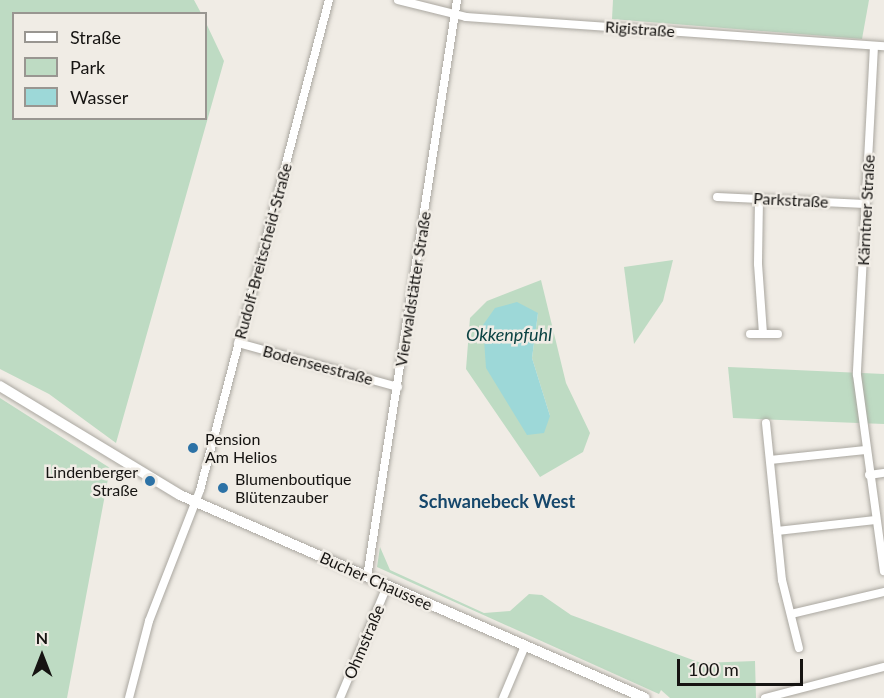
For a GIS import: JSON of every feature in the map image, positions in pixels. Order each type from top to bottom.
[{"type":"main road","name":"Bucher Chaussee","points":[[0,386],[27,399],[111,457],[194,501],[645,698]]},
{"type":"street","name":"Rudolf-Breitscheid-Straße","points":[[194,501],[329,0]]},
{"type":"street","name":"Rigistraße","points":[[398,0],[454,14],[884,46]]},
{"type":"street","name":"Vierwaldstätter Straße","points":[[367,577],[457,0]]},
{"type":"street","name":"Kärntner Straße","points":[[874,46],[857,375],[874,520],[884,571]]},
{"type":"street","name":"Parkstraße","points":[[717,197],[865,204]]},
{"type":"street","points":[[759,199],[758,264],[763,334]]},
{"type":"street","points":[[750,334],[778,334]]},
{"type":"street","name":"Bodenseestraße","points":[[238,343],[398,387]]},
{"type":"street","points":[[766,423],[777,531],[799,648]]},
{"type":"street","points":[[770,460],[865,450]]},
{"type":"street","points":[[869,475],[884,473]]},
{"type":"street","points":[[129,698],[149,621],[194,501]]},
{"type":"street","points":[[777,531],[874,520]]},
{"type":"street","name":"Ohmstraße","points":[[340,698],[387,586]]},
{"type":"street","points":[[791,614],[884,592]]},
{"type":"street","points":[[503,698],[525,646]]},
{"type":"street","points":[[765,698],[884,667]]},
{"type":"green space","points":[[0,0],[194,0],[200,12],[12,12],[12,120],[207,120],[207,25],[224,61],[116,443],[49,394],[0,369]]},
{"type":"green space","points":[[613,0],[869,0],[862,39],[612,19]]},
{"type":"green space","points":[[673,260],[663,301],[634,344],[624,267]]},
{"type":"green space","points":[[541,280],[566,383],[590,433],[583,452],[540,477],[466,369],[470,318],[487,301]],"holes":[[[538,313],[532,358],[550,416],[483,325]]]},
{"type":"green space","points":[[728,367],[884,374],[884,424],[733,418]]},
{"type":"green space","points":[[0,398],[110,468],[67,698],[0,698]]},
{"type":"green space","points":[[380,547],[390,570],[484,613],[510,611],[529,594],[542,595],[571,615],[701,663],[755,661],[756,698],[670,698],[661,690],[659,694],[377,567]]},
{"type":"water","name":"Okkenpfuhl","points":[[517,302],[538,313],[532,358],[550,416],[544,433],[527,435],[486,368],[483,325],[495,308]]},
{"type":"place","name":"Pension Am Helios","points":[[193,448]]},
{"type":"place","name":"Lindenberger Straße","points":[[150,481]]},
{"type":"place","name":"Blumenboutique Blütenzauber","points":[[223,488]]},
{"type":"district","name":"Schwanebeck West","points":[[497,501]]}]
